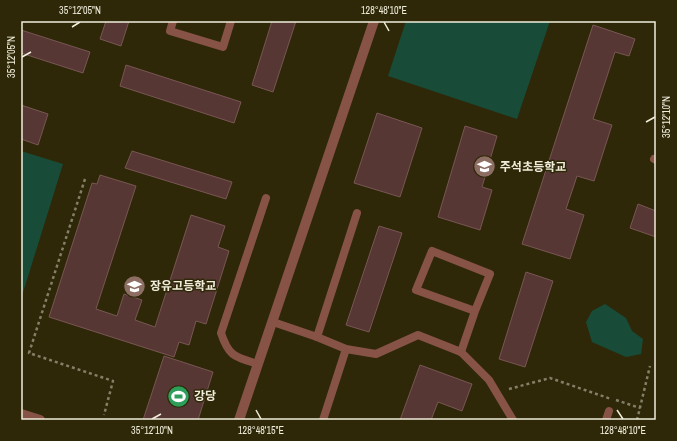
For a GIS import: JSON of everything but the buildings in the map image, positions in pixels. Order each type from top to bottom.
[{"type":"street","points":[[239,420],[374,21]]},
{"type":"street","points":[[22,416],[40,420]]},
{"type":"lane","points":[[173,21],[170,31],[224,47],[231,21]]},
{"type":"lane","points":[[258,364],[237,357],[226,348],[221,333],[266,198]]},
{"type":"lane","points":[[317,337],[357,213]]},
{"type":"lane","points":[[462,352],[475,311],[490,274],[432,251],[416,290],[475,311]]},
{"type":"lane","points":[[273,322],[346,349],[376,354],[418,335],[462,352],[489,380],[513,420]]},
{"type":"lane","points":[[323,420],[346,349]]},
{"type":"lane","points":[[606,420],[609,411]]},
{"type":"path","points":[[86,179],[29,353],[113,381],[104,415]]},
{"type":"path","points":[[637,420],[650,366]]},
{"type":"path","points":[[507,390],[550,378],[640,408]]},
{"type":"green space","points":[[406,21],[550,21],[517,119],[388,76]]},
{"type":"green space","points":[[21,151],[63,164],[21,299]]},
{"type":"green space","points":[[605,304],[626,318],[632,331],[643,339],[641,354],[626,357],[592,342],[586,322],[592,311]]},
{"type":"place","name":"주석초등학교","points":[[485,167]]},
{"type":"place","name":"장유고등학교","points":[[134,286]]},
{"type":"place","name":"강당","points":[[178,396]]}]
